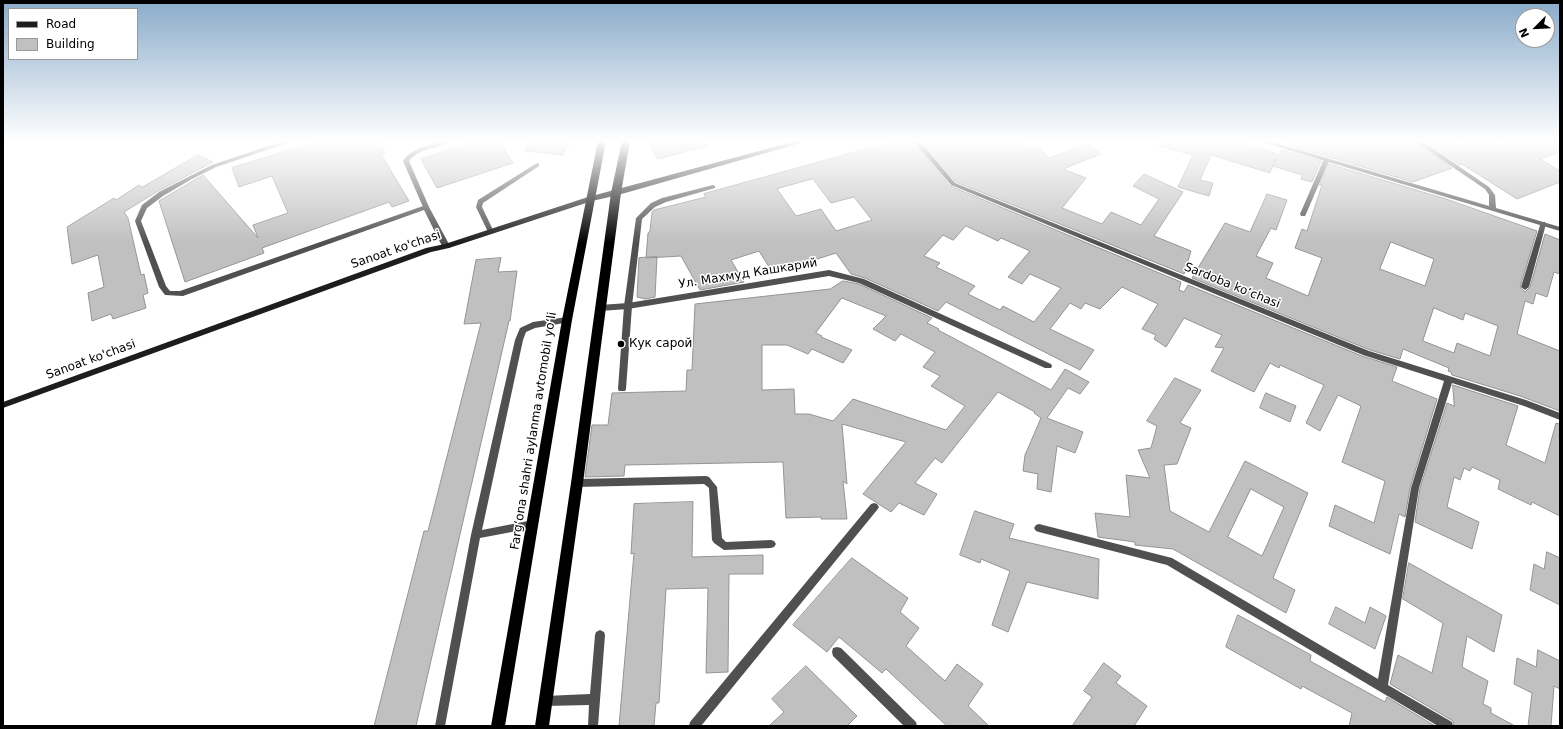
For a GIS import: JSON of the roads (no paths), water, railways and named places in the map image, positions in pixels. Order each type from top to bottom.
[{"type":"highway","name":"Fargʻona shahri aylanma avtomobil yoʻli","points":[[498,726],[566,320],[595,175]]},
{"type":"highway","points":[[542,726],[619,175]]},
{"type":"main road","name":"Sanoat ko'chasi","points":[[3,405],[429,250],[446,246],[490,230],[590,199],[681,175]]},
{"type":"street","points":[[197,175],[161,194],[144,207],[138,221],[163,287],[168,293],[180,294],[426,207]]},
{"type":"street","points":[[412,175],[426,207],[446,246]]},
{"type":"street","points":[[490,230],[479,207],[480,202],[522,175]]},
{"type":"street","name":"Sardoba koʻchasi","points":[[945,175],[953,184],[1366,353],[1526,403],[1560,417]]},
{"type":"street","points":[[1303,214],[1320,175]]},
{"type":"street","points":[[1377,175],[1560,229]]},
{"type":"street","points":[[1468,175],[1487,188],[1492,195],[1492,209]]},
{"type":"street","points":[[622,389],[628,306],[639,218],[653,205],[664,200],[713,187]]},
{"type":"street","points":[[1525,287],[1543,224]]},
{"type":"street","name":"Ул. Махмуд Кашкарий","points":[[600,308],[628,306],[828,273],[861,281],[1048,366]]},
{"type":"street","points":[[440,726],[476,535],[519,340],[523,330],[533,325],[566,320]]},
{"type":"street","points":[[1382,688],[1415,488],[1449,379]]},
{"type":"street","points":[[577,483],[706,480],[713,487],[717,540],[724,546],[772,544]]},
{"type":"street","points":[[694,726],[874,507]]},
{"type":"street","points":[[476,535],[533,524]]},
{"type":"street","points":[[1039,528],[1168,562],[1448,726]]},
{"type":"street","points":[[592,726],[600,635]]},
{"type":"street","points":[[837,652],[912,726]]},
{"type":"street","points":[[545,701],[594,699]]},
{"type":"place","name":"Кук сарой","points":[[621,344]]}]
